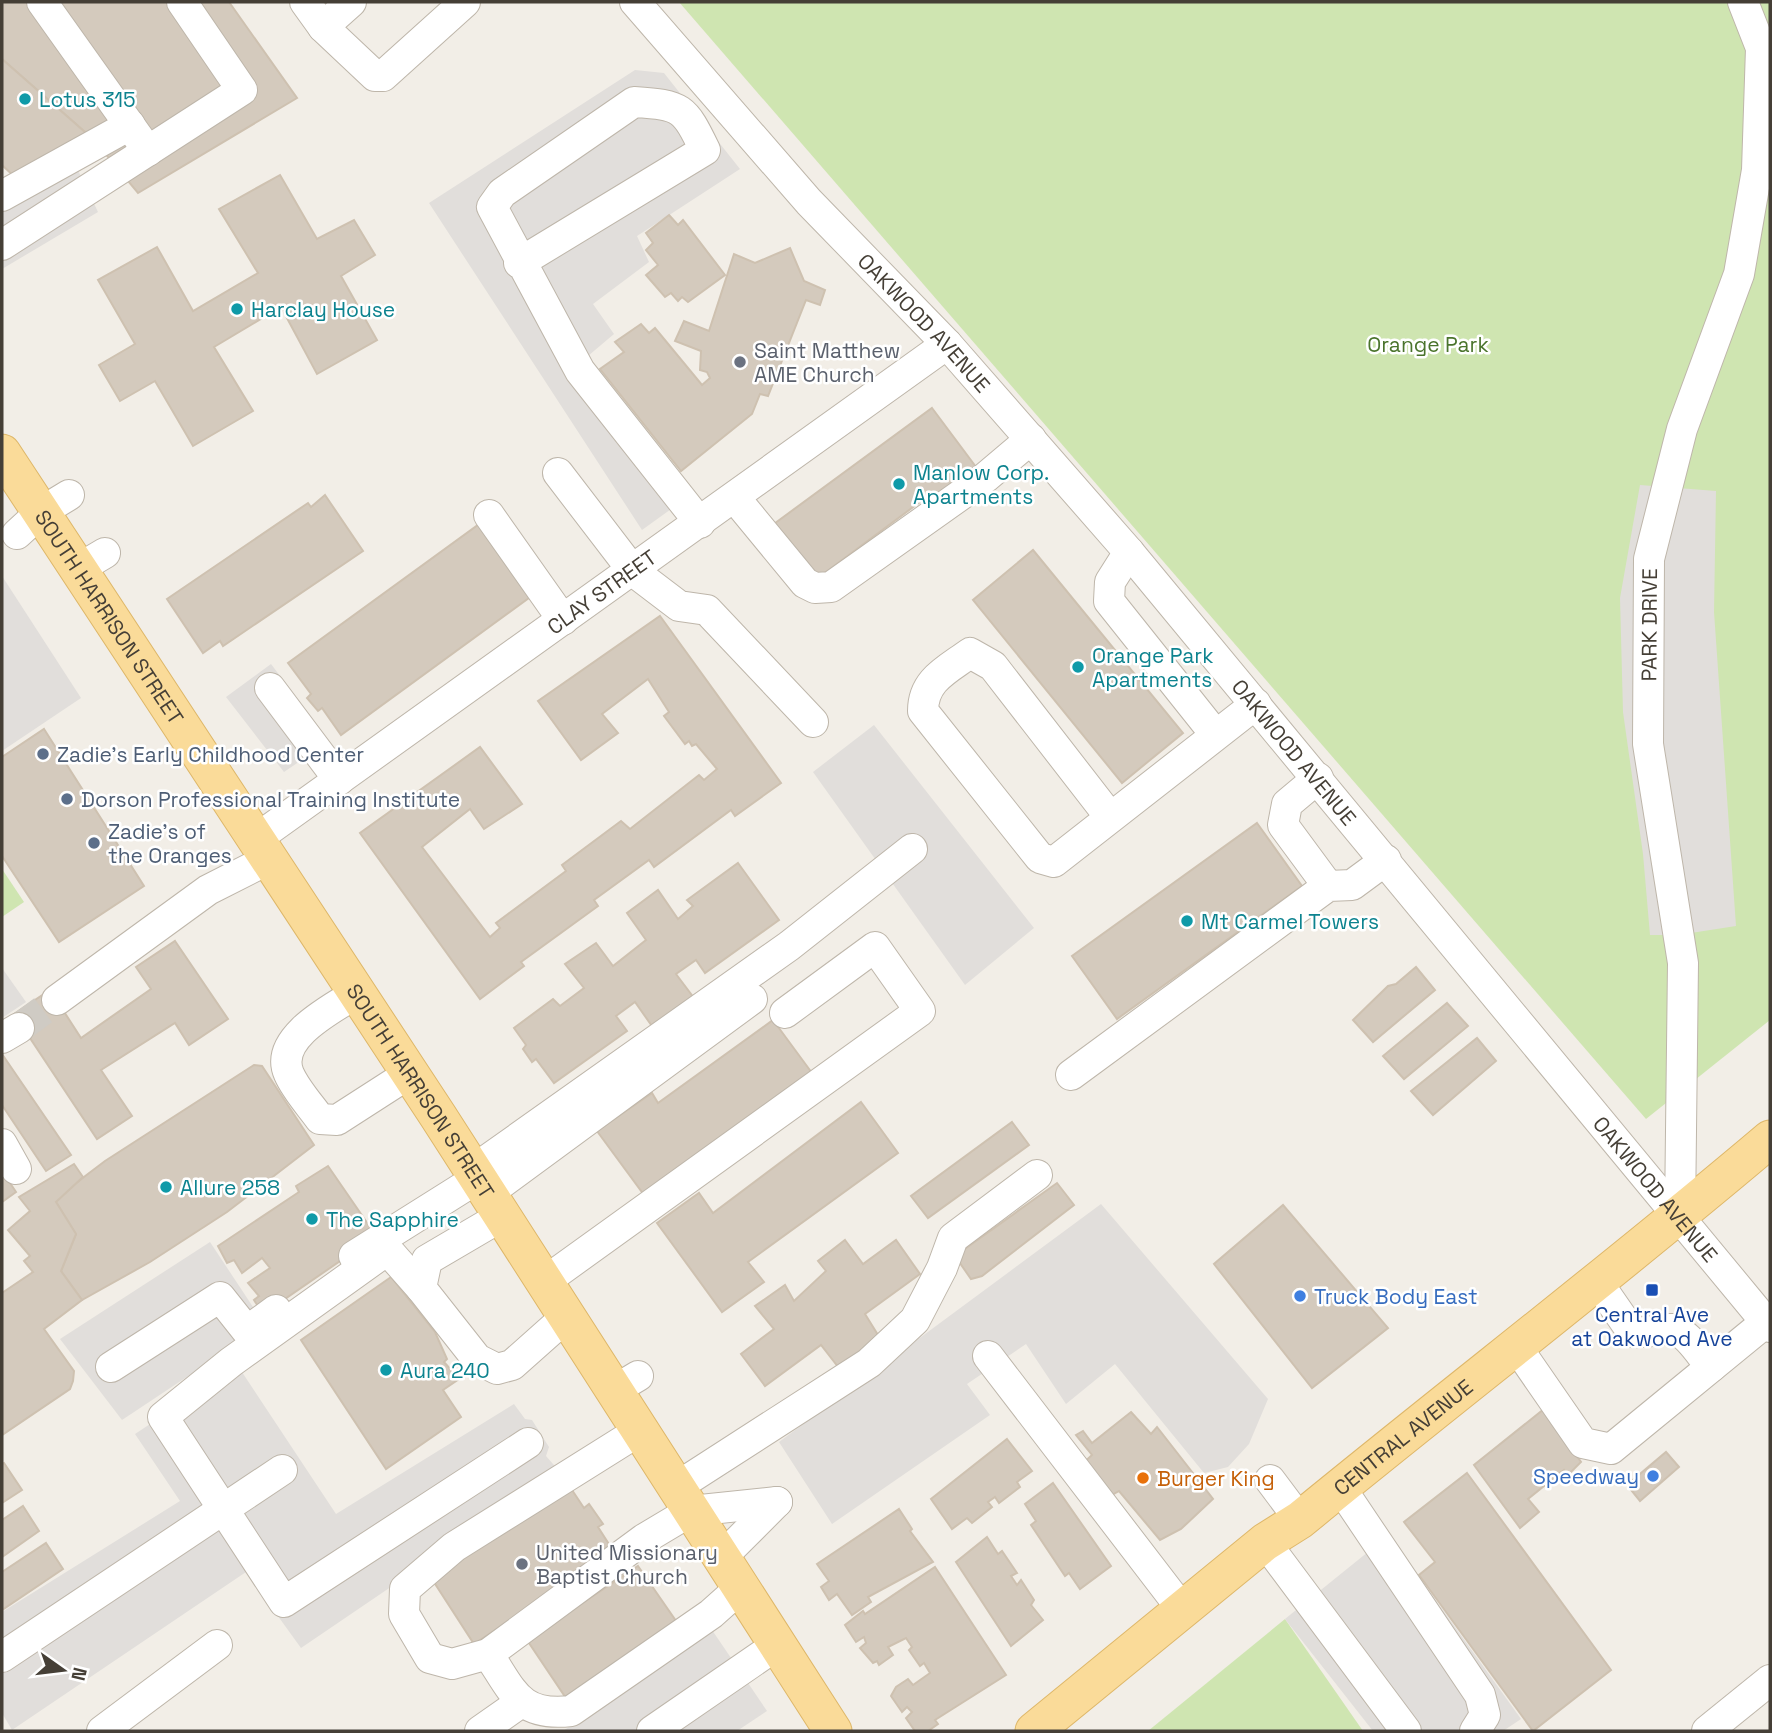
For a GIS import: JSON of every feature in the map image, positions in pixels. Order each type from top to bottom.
[{"type":"main road","name":"SOUTH HARRISON STREET","points":[[2,453],[42,514],[92,561],[262,849],[554,1298],[626,1383],[639,1432],[833,1731]]},
{"type":"main road","name":"CENTRAL AVENUE","points":[[1034,1731],[1265,1542],[1300,1520],[1596,1280],[1680,1216],[1770,1139]]},
{"type":"street","points":[[42,2],[148,151]]},
{"type":"street","points":[[2,245],[242,90],[182,2]]},
{"type":"street","points":[[305,2],[323,27],[375,76],[383,76],[465,2]]},
{"type":"street","points":[[323,27],[351,2]]},
{"type":"street","name":"OAKWOOD AVENUE","points":[[635,2],[809,202],[947,344],[1129,552],[1768,1325]]},
{"type":"street","name":"PARK DRIVE","points":[[1680,1216],[1683,963],[1647,744],[1649,559],[1682,429],[1739,274],[1757,170],[1766,54],[1743,2]]},
{"type":"street","points":[[699,523],[580,371],[519,263],[492,207],[502,193],[634,102],[677,107],[690,121],[705,150]]},
{"type":"street","points":[[2,196],[130,125]]},
{"type":"street","points":[[519,263],[705,150],[746,130]]},
{"type":"street","name":"CLAY STREET","points":[[57,1000],[262,849],[339,780],[947,344]]},
{"type":"street","points":[[735,498],[805,583],[815,588],[831,587],[986,477],[1031,439]]},
{"type":"street","points":[[558,473],[634,571],[679,606],[707,610],[813,722]]},
{"type":"street","points":[[489,515],[563,620]]},
{"type":"street","points":[[1129,552],[1110,582],[1109,601],[1215,734]]},
{"type":"street","points":[[1110,817],[987,661],[970,653],[930,682],[923,695],[923,711],[1040,858],[1054,862],[1256,704]]},
{"type":"street","points":[[270,688],[339,780]]},
{"type":"street","points":[[1318,778],[1287,804],[1283,825],[1328,886]]},
{"type":"street","points":[[421,1288],[427,1259],[485,1189],[912,849]]},
{"type":"street","points":[[1071,1075],[1328,886],[1352,885],[1386,860]]},
{"type":"street","points":[[528,1443],[284,1602],[163,1417],[231,1362],[383,1254],[391,1254],[477,1359],[497,1369],[512,1364],[554,1298],[920,1011],[875,947],[785,1013]]},
{"type":"street","points":[[357,993],[300,1030],[289,1053],[288,1072],[320,1119],[337,1120],[410,1073]]},
{"type":"street","points":[[111,1367],[220,1297],[247,1331],[381,1238],[485,1189],[752,999]]},
{"type":"street","points":[[639,1432],[454,1547],[405,1589],[404,1614],[430,1658],[452,1664],[488,1654],[644,1539],[683,1499],[869,1363],[915,1320],[942,1268],[953,1238],[1037,1175]]},
{"type":"street","points":[[554,1298],[611,1257]]},
{"type":"street","points":[[1596,1280],[1632,1332],[1648,1334],[1671,1329],[1685,1336],[1711,1367]]},
{"type":"street","points":[[1516,1346],[1583,1443],[1611,1449],[1711,1367],[1768,1325]]},
{"type":"street","points":[[988,1356],[1182,1609]]},
{"type":"street","points":[[2,1657],[282,1470]]},
{"type":"street","points":[[1270,1480],[1300,1520]]},
{"type":"street","points":[[1340,1487],[1480,1695],[1485,1715],[1475,1731]]},
{"type":"street","points":[[683,1499],[777,1502],[721,1558]]},
{"type":"street","points":[[1265,1542],[1406,1731]]},
{"type":"street","points":[[488,1654],[520,1703],[544,1711],[571,1711],[710,1614],[739,1589]]},
{"type":"street","points":[[102,1731],[218,1645]]},
{"type":"street","points":[[652,1731],[777,1645]]},
{"type":"street","points":[[1707,1731],[1770,1680]]},
{"type":"street","points":[[480,1731],[520,1703]]},
{"type":"green space","name":"Orange Park","points":[[679,2],[1770,2],[1770,1020],[1646,1119]]},
{"type":"green space","points":[[2,869],[24,902],[2,917]]},
{"type":"green space","points":[[1285,1619],[1363,1731],[1148,1731]]},
{"type":"shaded area","points":[[635,70],[664,73],[740,169],[637,236],[649,262],[593,304],[614,334],[588,356],[692,494],[642,530],[429,203]]},
{"type":"shaded area","points":[[75,164],[98,212],[2,269],[2,204]]},
{"type":"shaded area","points":[[1640,485],[1716,491],[1714,612],[1736,926],[1678,935],[1650,935],[1643,854],[1623,712],[1620,598]]},
{"type":"shaded area","points":[[2,576],[81,698],[2,751]]},
{"type":"shaded area","points":[[271,664],[338,753],[318,767],[309,755],[284,772],[226,697]]},
{"type":"shaded area","points":[[874,725],[1034,928],[965,985],[813,772]]},
{"type":"shaded area","points":[[2,968],[26,1002],[2,1018]]},
{"type":"shaded area","points":[[1101,1204],[1268,1399],[1249,1444],[1228,1467],[1204,1473],[1115,1364],[1066,1404],[1026,1344],[967,1384],[990,1415],[832,1524],[779,1442]]},
{"type":"shaded area","points":[[210,1242],[265,1325],[122,1420],[60,1339]]},
{"type":"shaded area","points":[[238,1366],[336,1514],[514,1404],[525,1419],[532,1420],[549,1447],[546,1456],[560,1472],[301,1648],[246,1572],[12,1730],[2,1713],[2,1612],[180,1501],[135,1434]]},
{"type":"shaded area","points":[[1389,1535],[1521,1719],[1503,1731],[1373,1731],[1285,1619]]},
{"type":"shaded area","points":[[712,1630],[767,1711],[737,1731],[563,1731]]},
{"type":"building","points":[[2,2],[229,2],[297,98],[138,193],[94,140],[2,59]]},
{"type":"building","name":"Lotus 315","points":[[2,59],[94,140],[18,180],[2,165]]},
{"type":"building","name":"Harclay House","points":[[280,175],[317,239],[354,220],[375,255],[341,276],[377,340],[317,374],[281,307],[214,347],[253,411],[193,446],[155,381],[120,401],[99,365],[135,344],[98,280],[157,247],[193,311],[258,273],[219,209]]},
{"type":"building","points":[[669,215],[678,225],[683,220],[725,275],[688,302],[682,297],[678,301],[671,293],[665,297],[646,275],[658,265],[646,250],[653,243],[646,233]]},
{"type":"building","name":"Saint Matthew AME Church","points":[[790,248],[804,281],[825,290],[820,305],[806,300],[768,396],[760,394],[752,414],[681,471],[600,369],[624,352],[615,342],[641,324],[649,333],[655,328],[702,385],[710,378],[707,372],[700,370],[701,351],[675,341],[684,321],[709,331],[734,254],[755,263]]},
{"type":"building","name":"Manlow Corp. Apartments","points":[[932,408],[982,475],[941,505],[932,493],[818,578],[767,529]]},
{"type":"building","points":[[325,495],[363,551],[223,646],[220,641],[203,653],[167,599],[308,503],[311,507]]},
{"type":"building","points":[[482,522],[533,595],[341,735],[322,708],[318,711],[307,698],[311,694],[288,663]]},
{"type":"building","name":"Orange Park Apartments","points":[[1033,550],[1183,733],[1122,783],[973,600]]},
{"type":"building","points":[[660,616],[781,783],[735,816],[731,810],[654,867],[649,860],[594,900],[598,906],[521,962],[524,966],[480,999],[360,833],[480,747],[522,804],[484,829],[470,809],[422,847],[490,937],[500,928],[496,923],[566,871],[562,865],[621,821],[630,829],[699,775],[704,780],[717,769],[696,744],[692,746],[689,741],[685,744],[664,716],[669,712],[648,679],[602,714],[618,733],[581,760],[538,701]]},
{"type":"building","points":[[44,729],[144,886],[59,942],[2,856],[2,757]]},
{"type":"building","name":"Mt Carmel Towers","points":[[1257,823],[1302,886],[1117,1019],[1072,956]]},
{"type":"building","points":[[738,863],[779,920],[705,973],[696,960],[676,974],[700,1006],[659,1036],[635,1002],[616,1016],[627,1031],[554,1083],[536,1059],[532,1062],[523,1049],[526,1045],[514,1028],[553,999],[560,1006],[584,988],[565,964],[596,943],[613,966],[646,940],[627,913],[658,890],[678,919],[693,906],[687,900]]},
{"type":"building","points":[[175,941],[228,1019],[189,1045],[175,1023],[101,1070],[132,1116],[97,1139],[14,1014],[50,990],[81,1038],[151,989],[136,967]]},
{"type":"building","points":[[1416,967],[1435,990],[1373,1042],[1353,1020],[1388,986],[1396,984]]},
{"type":"building","points":[[1447,1003],[1468,1026],[1404,1079],[1383,1056]]},
{"type":"building","points":[[773,1020],[812,1073],[650,1203],[597,1131],[652,1093],[658,1103]]},
{"type":"building","points":[[1477,1038],[1496,1061],[1433,1115],[1411,1091]]},
{"type":"building","points":[[2,1054],[71,1155],[46,1171],[2,1105]]},
{"type":"building","name":"Allure 258","points":[[254,1065],[262,1066],[314,1145],[227,1212],[150,1262],[82,1300],[61,1271],[76,1234],[56,1202],[59,1196],[105,1161]]},
{"type":"building","points":[[861,1102],[898,1153],[748,1262],[764,1282],[722,1312],[657,1223],[699,1193],[713,1213]]},
{"type":"building","points":[[1012,1122],[1029,1145],[928,1218],[911,1196]]},
{"type":"building","points":[[74,1164],[83,1177],[56,1202],[76,1234],[61,1271],[82,1300],[44,1329],[74,1371],[73,1381],[70,1389],[2,1435],[2,1293],[33,1272],[24,1261],[30,1256],[8,1230],[30,1211],[19,1197]]},
{"type":"building","name":"The Sapphire","points":[[328,1166],[383,1246],[346,1257],[263,1314],[254,1300],[259,1296],[248,1283],[270,1268],[262,1258],[242,1273],[234,1260],[227,1263],[218,1246],[299,1192],[296,1186]]},
{"type":"building","points":[[2,1171],[16,1192],[2,1202]]},
{"type":"building","points":[[1057,1183],[1074,1205],[982,1276],[971,1279],[955,1256]]},
{"type":"building","name":"Truck Body East","points":[[1283,1205],[1388,1328],[1312,1388],[1214,1264]]},
{"type":"building","points":[[845,1240],[863,1264],[896,1240],[920,1274],[865,1314],[883,1343],[842,1372],[821,1345],[765,1386],[741,1354],[774,1329],[755,1306],[785,1285],[794,1301],[826,1271],[818,1261]]},
{"type":"building","name":"Aura 240","points":[[391,1277],[435,1332],[447,1359],[444,1362],[459,1379],[443,1390],[461,1417],[386,1469],[301,1340]]},
{"type":"building","points":[[1544,1409],[1581,1462],[1568,1475],[1564,1470],[1528,1499],[1539,1512],[1520,1528],[1474,1465]]},
{"type":"building","name":"Burger King","points":[[1131,1412],[1151,1434],[1157,1427],[1213,1499],[1181,1529],[1160,1540],[1119,1491],[1107,1498],[1080,1466],[1092,1455],[1076,1435],[1083,1431],[1092,1443]]},
{"type":"building","points":[[1007,1439],[1032,1471],[1017,1482],[1020,1487],[999,1503],[995,1497],[988,1502],[992,1507],[972,1523],[967,1518],[952,1529],[931,1499]]},
{"type":"building","name":"Speedway","points":[[1666,1452],[1679,1467],[1640,1501],[1627,1485]]},
{"type":"building","points":[[4,1463],[22,1490],[2,1503],[2,1464]]},
{"type":"building","points":[[1467,1473],[1611,1670],[1533,1731],[1419,1575],[1435,1562],[1404,1522]]},
{"type":"building","points":[[1053,1483],[1111,1566],[1080,1589],[1069,1573],[1065,1576],[1031,1525],[1036,1521],[1025,1504]]},
{"type":"building","name":"United Missionary Baptist Church","points":[[568,1484],[584,1508],[589,1504],[603,1524],[598,1527],[614,1552],[474,1644],[430,1576]]},
{"type":"building","points":[[23,1506],[39,1531],[2,1557],[2,1520]]},
{"type":"building","points":[[899,1509],[912,1529],[910,1531],[933,1562],[868,1597],[871,1602],[852,1615],[837,1594],[829,1600],[821,1587],[829,1581],[817,1564]]},
{"type":"building","points":[[987,1537],[998,1554],[1002,1551],[1017,1573],[1011,1576],[1017,1585],[1021,1580],[1034,1600],[1031,1605],[1043,1620],[1011,1646],[956,1562]]},
{"type":"building","points":[[46,1543],[63,1569],[2,1610],[2,1572]]},
{"type":"building","points":[[638,1566],[683,1631],[572,1707],[527,1640]]},
{"type":"building","points":[[935,1567],[1006,1675],[935,1720],[938,1724],[928,1731],[915,1731],[906,1718],[912,1712],[907,1707],[902,1712],[891,1696],[896,1687],[908,1679],[913,1685],[930,1673],[924,1663],[920,1666],[909,1650],[912,1647],[906,1638],[888,1647],[893,1655],[879,1665],[877,1661],[873,1663],[860,1648],[866,1643],[864,1637],[856,1642],[845,1625]]},
{"type":"tunnel","points":[[19,1028],[57,1000]]},
{"type":"place","name":"Lotus 315","points":[[25,99]]},
{"type":"place","name":"Harclay House","points":[[237,309]]},
{"type":"place","name":"Saint Matthew AME Church","points":[[740,362]]},
{"type":"place","name":"Manlow Corp. Apartments","points":[[899,484]]},
{"type":"place","name":"Orange Park Apartments","points":[[1078,667]]},
{"type":"place","name":"Zadie's Early Childhood Center","points":[[43,754]]},
{"type":"place","name":"Dorson Professional Training Institute","points":[[67,799]]},
{"type":"place","name":"Zadie's of the Oranges","points":[[94,843]]},
{"type":"place","name":"Mt Carmel Towers","points":[[1187,921]]},
{"type":"place","name":"Allure 258","points":[[166,1187]]},
{"type":"place","name":"The Sapphire","points":[[312,1219]]},
{"type":"place","name":"Central Ave at Oakwood Ave","points":[[1652,1290]]},
{"type":"place","name":"Truck Body East","points":[[1300,1296]]},
{"type":"place","name":"Aura 240","points":[[386,1370]]},
{"type":"place","name":"Speedway","points":[[1653,1476]]},
{"type":"place","name":"Burger King","points":[[1143,1478]]},
{"type":"place","name":"United Missionary Baptist Church","points":[[522,1564]]}]
